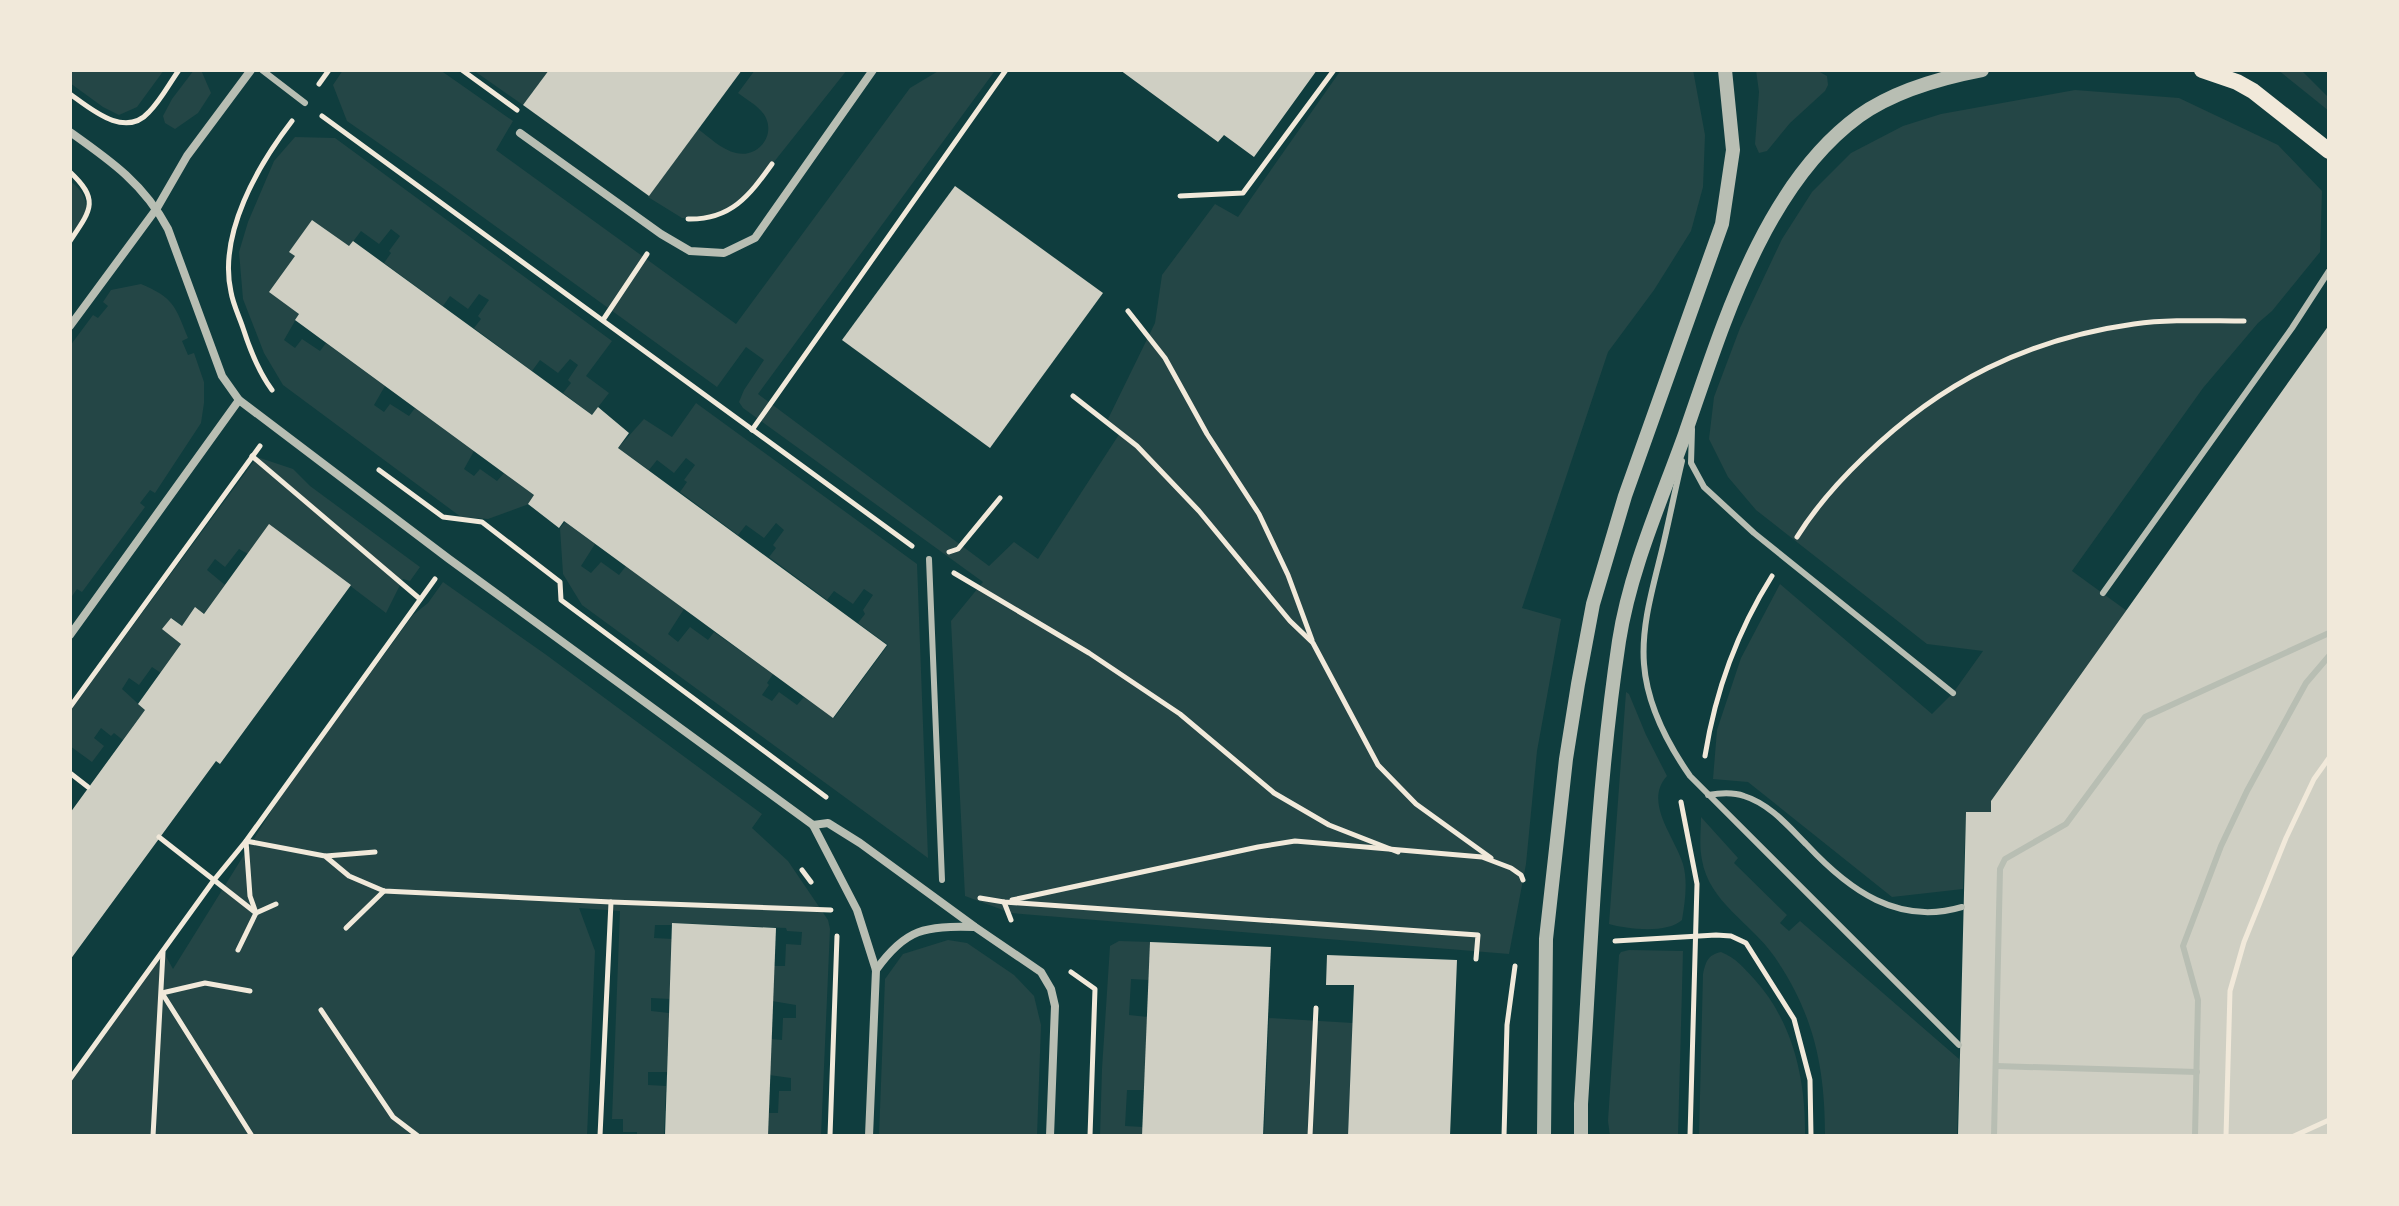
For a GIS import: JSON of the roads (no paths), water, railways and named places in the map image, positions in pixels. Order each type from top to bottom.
[{"type":"main road","points":[[2202,70],[2253,91],[2329,151]]},
{"type":"street","points":[[70,326],[157,208],[187,156],[251,70]]},
{"type":"street","points":[[520,133],[661,234],[690,251],[724,253],[755,238],[873,70]]},
{"type":"street","points":[[1544,1136],[1546,939],[1566,759],[1578,684],[1593,604],[1625,496],[1722,224],[1733,150],[1725,70]]},
{"type":"street","points":[[1581,1136],[1604,767],[1619,639],[1642,553],[1726,315],[1762,237],[1786,197],[1822,150],[1859,116],[1887,100],[1923,85],[1982,70]]},
{"type":"street","points":[[70,132],[127,174],[157,208],[168,229],[222,376],[239,400],[449,559],[813,825],[857,910],[876,970],[869,1136]]},
{"type":"street","points":[[70,635],[239,400]]},
{"type":"street","points":[[813,825],[828,823],[1041,972],[1051,989],[1055,1020],[1050,1136]]},
{"type":"street","points":[[876,970],[892,948],[915,933],[938,926],[975,927]]},
{"type":"lane","points":[[262,70],[305,103]]},
{"type":"lane","points":[[2103,593],[2292,328],[2329,271]]},
{"type":"lane","points":[[1692,414],[1691,463],[1704,487],[1754,533],[1953,693]]},
{"type":"lane","points":[[1692,414],[1643,641],[1644,667],[1651,698],[1672,751],[1708,795],[1959,1045]]},
{"type":"lane","points":[[929,559],[942,880]]},
{"type":"lane","points":[[1994,1136],[2000,869],[2005,859],[2066,824],[2145,717],[2329,633]]},
{"type":"lane","points":[[2195,1136],[2198,1000],[2183,946],[2221,846],[2247,791],[2306,683],[2329,656]]},
{"type":"lane","points":[[1708,795],[1724,793],[1744,796],[1762,805],[1783,820],[1846,884],[1877,900],[1922,913],[1942,914],[1962,907]]},
{"type":"lane","points":[[1996,1066],[2197,1072]]}]
